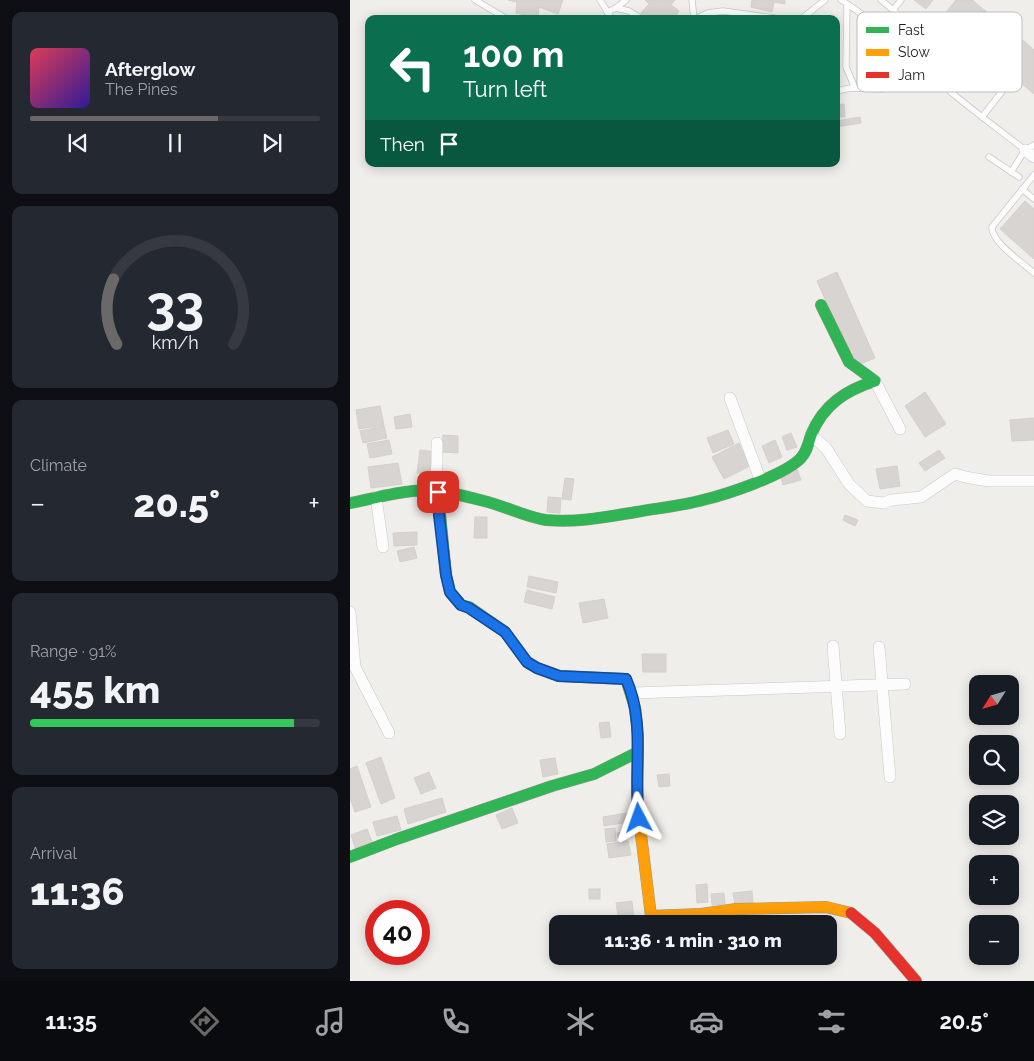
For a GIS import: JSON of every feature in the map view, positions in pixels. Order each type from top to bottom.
[{"type":"street","points":[[821,305],[849,362],[875,381],[900,429]]},
{"type":"street","points":[[350,503],[415,491],[437,492],[462,495],[547,520],[582,520],[712,498],[760,479],[799,460],[807,453],[811,435],[826,409],[834,400],[856,386],[875,381]]},
{"type":"street","points":[[730,398],[760,479]]},
{"type":"street","points":[[811,435],[826,448],[849,484],[868,501],[884,503],[892,500],[921,497],[955,474],[965,478],[995,482],[1034,481]]},
{"type":"street","points":[[437,443],[439,515],[446,575],[450,592],[461,605],[469,608],[505,632],[527,662],[537,668],[559,676],[626,679],[632,693],[638,736],[636,802],[652,916],[701,914],[736,909],[826,907],[852,914],[874,933],[916,981]]},
{"type":"street","points":[[376,497],[383,547]]},
{"type":"street","points":[[350,612],[355,667],[389,732]]},
{"type":"street","points":[[833,646],[840,734]]},
{"type":"street","points":[[879,647],[890,777]]},
{"type":"street","points":[[632,693],[905,684]]},
{"type":"street","points":[[350,857],[397,838],[552,786],[594,774],[636,753]]},
{"type":"lane","points":[[475,0],[500,15]]},
{"type":"lane","points":[[600,0],[609,15]]},
{"type":"lane","points":[[607,12],[626,0]]},
{"type":"lane","points":[[692,0],[694,15]]},
{"type":"lane","points":[[805,15],[826,0]]},
{"type":"lane","points":[[881,0],[893,10],[901,0]]},
{"type":"lane","points":[[844,2],[857,12]]},
{"type":"lane","points":[[840,91],[855,88],[846,67],[844,2]]},
{"type":"lane","points":[[616,8],[629,11],[636,15]]},
{"type":"lane","points":[[704,15],[723,11],[752,15]]},
{"type":"lane","points":[[951,92],[982,117],[1031,151],[1011,172]]},
{"type":"lane","points":[[982,117],[1002,92]]},
{"type":"lane","points":[[989,157],[1019,177]]},
{"type":"lane","points":[[1034,175],[992,228],[991,233],[996,240],[1034,273]]},
{"type":"lane","points":[[1022,190],[1034,199]]},
{"type":"building","points":[[508,0],[563,0],[558,14],[539,7],[538,15],[516,13],[517,2]]},
{"type":"building","points":[[645,0],[675,0],[671,5],[679,11],[676,15],[643,15],[641,13],[649,4]]},
{"type":"building","points":[[752,0],[785,0],[785,4],[774,2],[772,12],[751,7]]},
{"type":"building","points":[[914,0],[933,0],[926,9]]},
{"type":"building","points":[[956,0],[972,0],[987,12],[946,12]]},
{"type":"building","points":[[1023,40],[1034,50],[1034,94],[1022,84]]},
{"type":"building","points":[[840,104],[844,104],[845,117],[840,117]]},
{"type":"building","points":[[860,117],[861,123],[840,126],[840,120]]},
{"type":"building","points":[[1025,201],[1034,209],[1034,259],[1000,229]]},
{"type":"building","points":[[837,272],[875,358],[855,366],[817,281]]},
{"type":"building","points":[[925,392],[946,424],[925,437],[905,406]]},
{"type":"building","points":[[380,406],[384,425],[359,429],[356,410]]},
{"type":"building","points":[[410,414],[412,427],[396,429],[394,417]]},
{"type":"building","points":[[1034,418],[1034,440],[1012,441],[1010,420]]},
{"type":"building","points":[[384,426],[387,438],[363,443],[360,431]]},
{"type":"building","points":[[728,430],[734,444],[713,453],[707,438]]},
{"type":"building","points":[[791,433],[797,447],[787,450],[782,437]]},
{"type":"building","points":[[443,435],[458,436],[458,453],[442,452]]},
{"type":"building","points":[[389,440],[392,454],[370,458],[367,444]]},
{"type":"building","points":[[775,440],[782,457],[769,463],[762,446]]},
{"type":"building","points":[[739,443],[750,466],[724,479],[712,457]]},
{"type":"building","points":[[420,450],[435,452],[432,475],[417,473]]},
{"type":"building","points":[[939,450],[945,458],[925,471],[919,463]]},
{"type":"building","points":[[398,463],[402,484],[371,488],[368,467]]},
{"type":"building","points":[[897,466],[900,486],[880,489],[876,469]]},
{"type":"building","points":[[797,469],[801,480],[783,485],[780,474]]},
{"type":"building","points":[[565,478],[574,479],[571,500],[562,499]]},
{"type":"building","points":[[548,497],[561,498],[560,513],[547,512]]},
{"type":"building","points":[[845,515],[858,520],[855,526],[843,520]]},
{"type":"building","points":[[475,517],[487,517],[487,538],[474,538]]},
{"type":"building","points":[[417,532],[417,545],[394,546],[393,533]]},
{"type":"building","points":[[414,547],[417,558],[400,562],[397,551]]},
{"type":"building","points":[[529,576],[558,582],[556,593],[527,587]]},
{"type":"building","points":[[527,590],[555,597],[552,609],[524,602]]},
{"type":"building","points":[[604,599],[608,618],[583,623],[579,603]]},
{"type":"building","points":[[642,654],[666,654],[666,672],[643,672]]},
{"type":"building","points":[[609,722],[611,737],[601,738],[599,723]]},
{"type":"building","points":[[381,757],[395,798],[381,804],[366,763]]},
{"type":"building","points":[[555,758],[558,774],[543,777],[540,760]]},
{"type":"building","points":[[357,766],[371,807],[355,812],[350,798],[350,769]]},
{"type":"building","points":[[429,772],[436,788],[421,794],[414,778]]},
{"type":"building","points":[[669,774],[670,786],[659,787],[657,775]]},
{"type":"building","points":[[442,798],[446,812],[408,824],[404,809]]},
{"type":"building","points":[[512,808],[518,823],[502,829],[496,815]]},
{"type":"building","points":[[627,813],[629,822],[604,826],[603,817]]},
{"type":"building","points":[[397,816],[401,830],[377,836],[373,822]]},
{"type":"building","points":[[615,828],[616,841],[606,842],[605,829]]},
{"type":"building","points":[[367,829],[373,844],[356,850],[351,835]]},
{"type":"building","points":[[628,832],[628,838],[618,839],[617,833]]},
{"type":"building","points":[[628,841],[631,855],[609,858],[607,844]]},
{"type":"building","points":[[707,884],[708,902],[697,903],[696,885]]},
{"type":"building","points":[[589,889],[600,889],[600,899],[589,899]]},
{"type":"building","points":[[752,891],[753,903],[735,905],[733,893]]},
{"type":"building","points":[[724,893],[725,904],[712,905],[711,894]]},
{"type":"building","points":[[632,901],[634,915],[618,915],[616,903]]},
{"type":"traffic: fast","points":[[350,503],[405,492],[431,491],[484,501],[538,519],[557,521],[580,520],[695,502],[754,484],[781,472],[800,459],[806,451],[816,424],[829,407],[845,394],[875,381],[849,362],[821,305]]},
{"type":"traffic: fast","points":[[438,492],[446,575],[450,592],[461,605],[469,607],[505,632],[527,662],[537,668],[559,676],[626,679],[635,708],[638,736],[637,792]]},
{"type":"traffic: fast","points":[[350,857],[552,786],[594,774],[636,753]]},
{"type":"traffic: slow","points":[[637,792],[651,916],[701,914],[736,909],[826,907],[851,913]]},
{"type":"traffic: jam","points":[[851,913],[875,933],[916,981]]},
{"type":"route","points":[[438,492],[446,575],[450,592],[461,605],[469,608],[505,632],[527,662],[537,668],[559,676],[626,679],[632,693],[638,736],[636,802],[639,818]]}]
